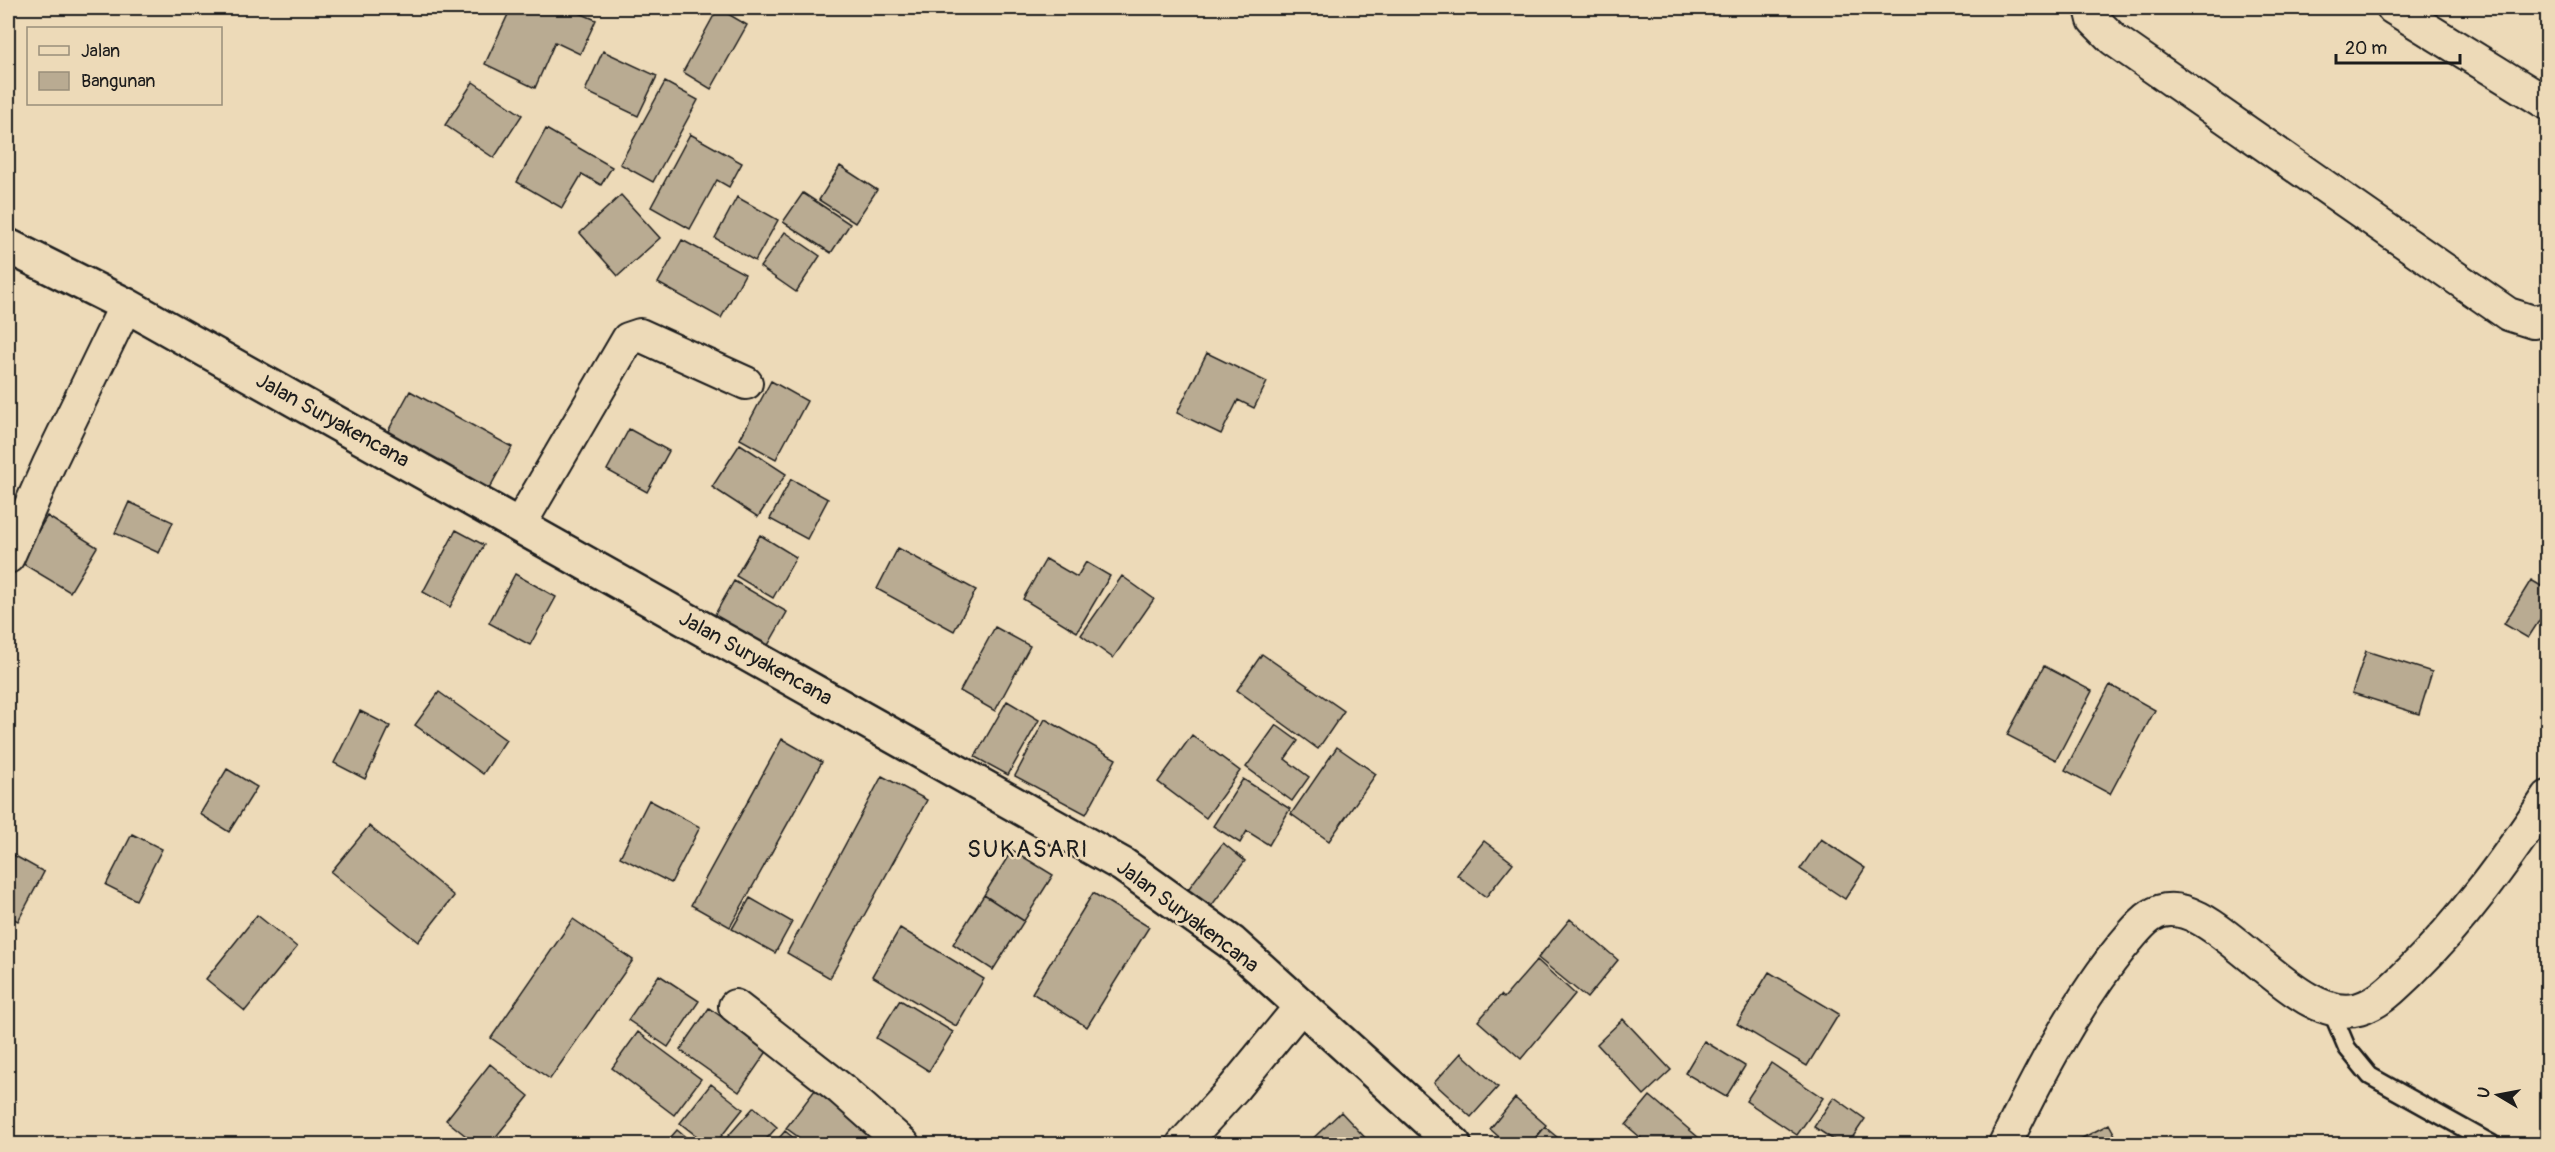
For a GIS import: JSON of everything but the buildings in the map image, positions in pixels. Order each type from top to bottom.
[{"type":"street","points":[[2091,8],[2094,20],[2113,39],[2508,314],[2532,322],[2547,319]]},
{"type":"street","points":[[2393,8],[2547,104]]},
{"type":"street","name":"Jalan Suryakencana","points":[[8,246],[126,305],[520,524],[1123,865],[1232,943],[1454,1144]]},
{"type":"street","points":[[8,557],[49,464],[126,305]]},
{"type":"street","points":[[520,524],[628,339],[640,334],[746,382]]},
{"type":"street","points":[[2005,1144],[2032,1089],[2104,969],[2137,929],[2152,915],[2170,909],[2191,914],[2229,939],[2317,1006],[2345,1011],[2360,1009],[2384,997],[2436,946],[2518,842],[2547,797]]},
{"type":"street","points":[[735,1006],[841,1089],[903,1144]]},
{"type":"street","points":[[1183,1144],[1234,1088],[1301,1006]]},
{"type":"lane","points":[[2331,1010],[2347,1048],[2370,1076],[2492,1144]]},
{"type":"district","name":"SUKASARI","points":[[1028,849]]}]
